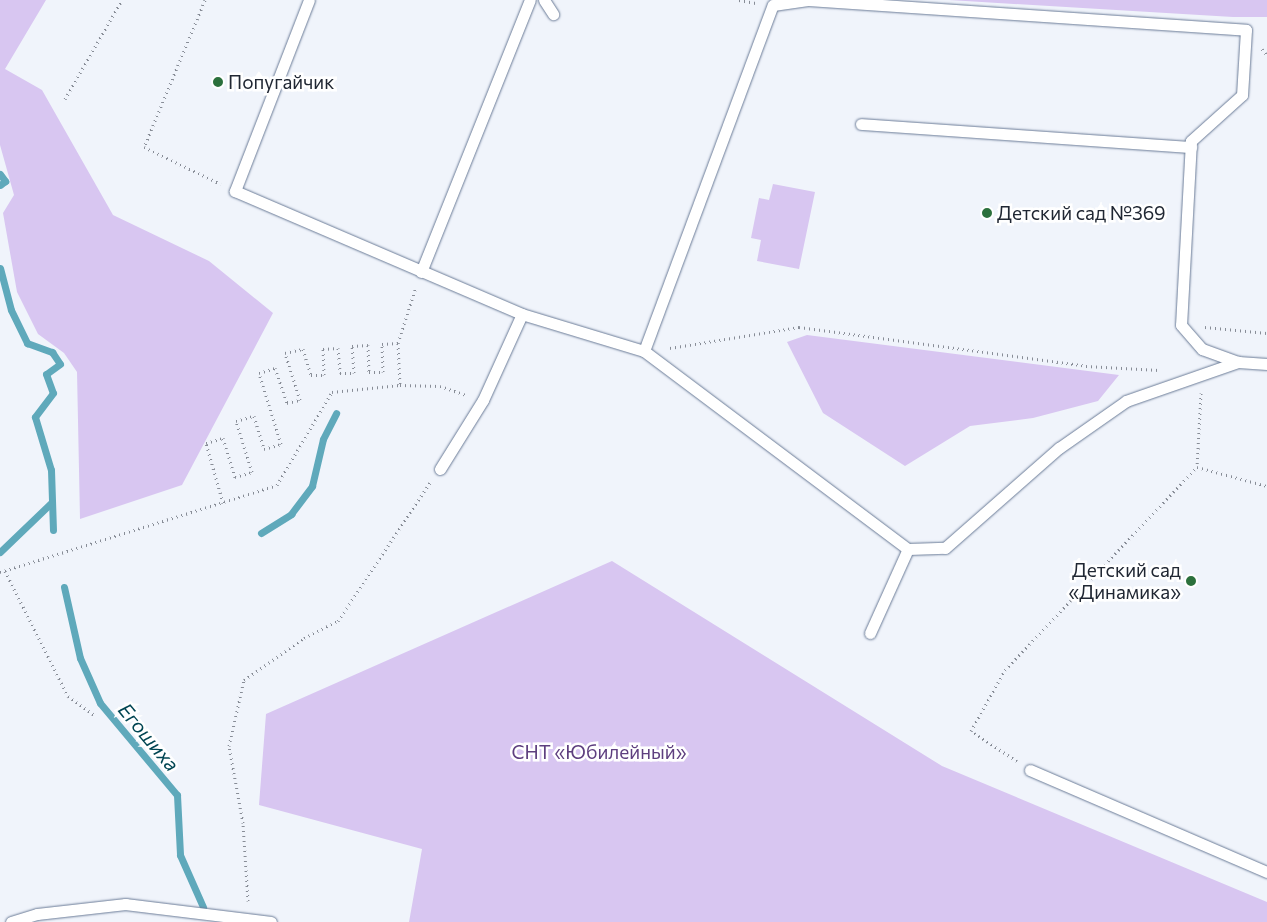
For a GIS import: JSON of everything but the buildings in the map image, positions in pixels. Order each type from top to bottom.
[{"type":"lane","points":[[309,0],[235,191],[522,314],[644,351],[908,549],[946,548],[1059,448],[1126,401],[1238,362]]},
{"type":"lane","points":[[421,272],[530,0]]},
{"type":"lane","points":[[544,0],[553,14]]},
{"type":"lane","points":[[644,351],[773,5],[808,0],[1246,30],[1242,96],[1191,140],[1181,325],[1202,349],[1238,362],[1267,364]]},
{"type":"lane","points":[[861,124],[1190,147]]},
{"type":"lane","points":[[440,468],[483,400],[522,314]]},
{"type":"lane","points":[[870,633],[908,549]]},
{"type":"lane","points":[[1030,770],[1267,872]]},
{"type":"lane","points":[[11,922],[37,914],[126,904],[249,917],[271,922]]},
{"type":"path","points":[[65,99],[122,0]]},
{"type":"path","points":[[205,0],[144,147],[235,191]]},
{"type":"path","points":[[400,385],[398,343],[421,272]]},
{"type":"path","points":[[1181,325],[1267,333]]},
{"type":"path","points":[[644,351],[799,327],[1086,366],[1150,368],[1201,380],[1197,467],[1005,670],[971,731],[1030,770]]},
{"type":"path","points":[[223,503],[206,444],[223,438],[235,477],[252,472],[236,421],[254,416],[264,449],[281,444],[259,372],[275,368],[287,403],[300,400],[285,353],[303,349],[311,375],[324,375],[323,349],[338,348],[340,373],[354,373],[352,346],[368,345],[369,372],[383,372],[382,344],[398,343]]},
{"type":"path","points":[[0,572],[277,485],[332,392],[400,385],[440,386],[483,400]]},
{"type":"path","points":[[1197,467],[1267,486]]},
{"type":"path","points":[[249,917],[244,823],[228,746],[244,680],[304,638],[338,620],[440,468]]},
{"type":"path","points":[[5,571],[68,696],[94,715]]},
{"type":"green space","points":[[0,0],[46,0],[5,69],[42,90],[113,215],[209,261],[273,313],[182,485],[80,519],[77,372],[64,353],[38,334],[17,292],[3,213],[14,195],[0,145]]},
{"type":"green space","points":[[949,0],[1267,0],[1267,17],[1233,17]]},
{"type":"green space","points":[[773,184],[815,192],[799,269],[757,261],[761,240],[751,238],[759,198],[769,200]]},
{"type":"green space","points":[[807,335],[1119,375],[1098,401],[1033,418],[970,426],[905,466],[823,413],[787,342]]},
{"type":"green space","name":"СНТ «Юбилейный»","points":[[612,561],[942,766],[1267,902],[1267,922],[409,922],[422,849],[259,805],[266,714]]},
{"type":"waterway","name":"Егошиха","points":[[0,174],[5,181],[0,185]]},
{"type":"waterway","name":"Егошиха","points":[[0,268],[11,310],[27,343],[52,352],[60,364],[46,374],[53,393],[35,417],[51,470],[53,530]]},
{"type":"waterway","points":[[261,533],[291,514],[312,486],[323,439],[336,413]]},
{"type":"waterway","points":[[0,552],[51,503]]},
{"type":"waterway","name":"Егошиха","points":[[64,587],[80,658],[100,703],[177,795],[180,855],[203,907]]},
{"type":"place","name":"Попугайчик","points":[[218,82]]},
{"type":"place","name":"Детский сад №369","points":[[987,213]]},
{"type":"place","name":"Детский сад «Динамика»","points":[[1191,581]]}]
